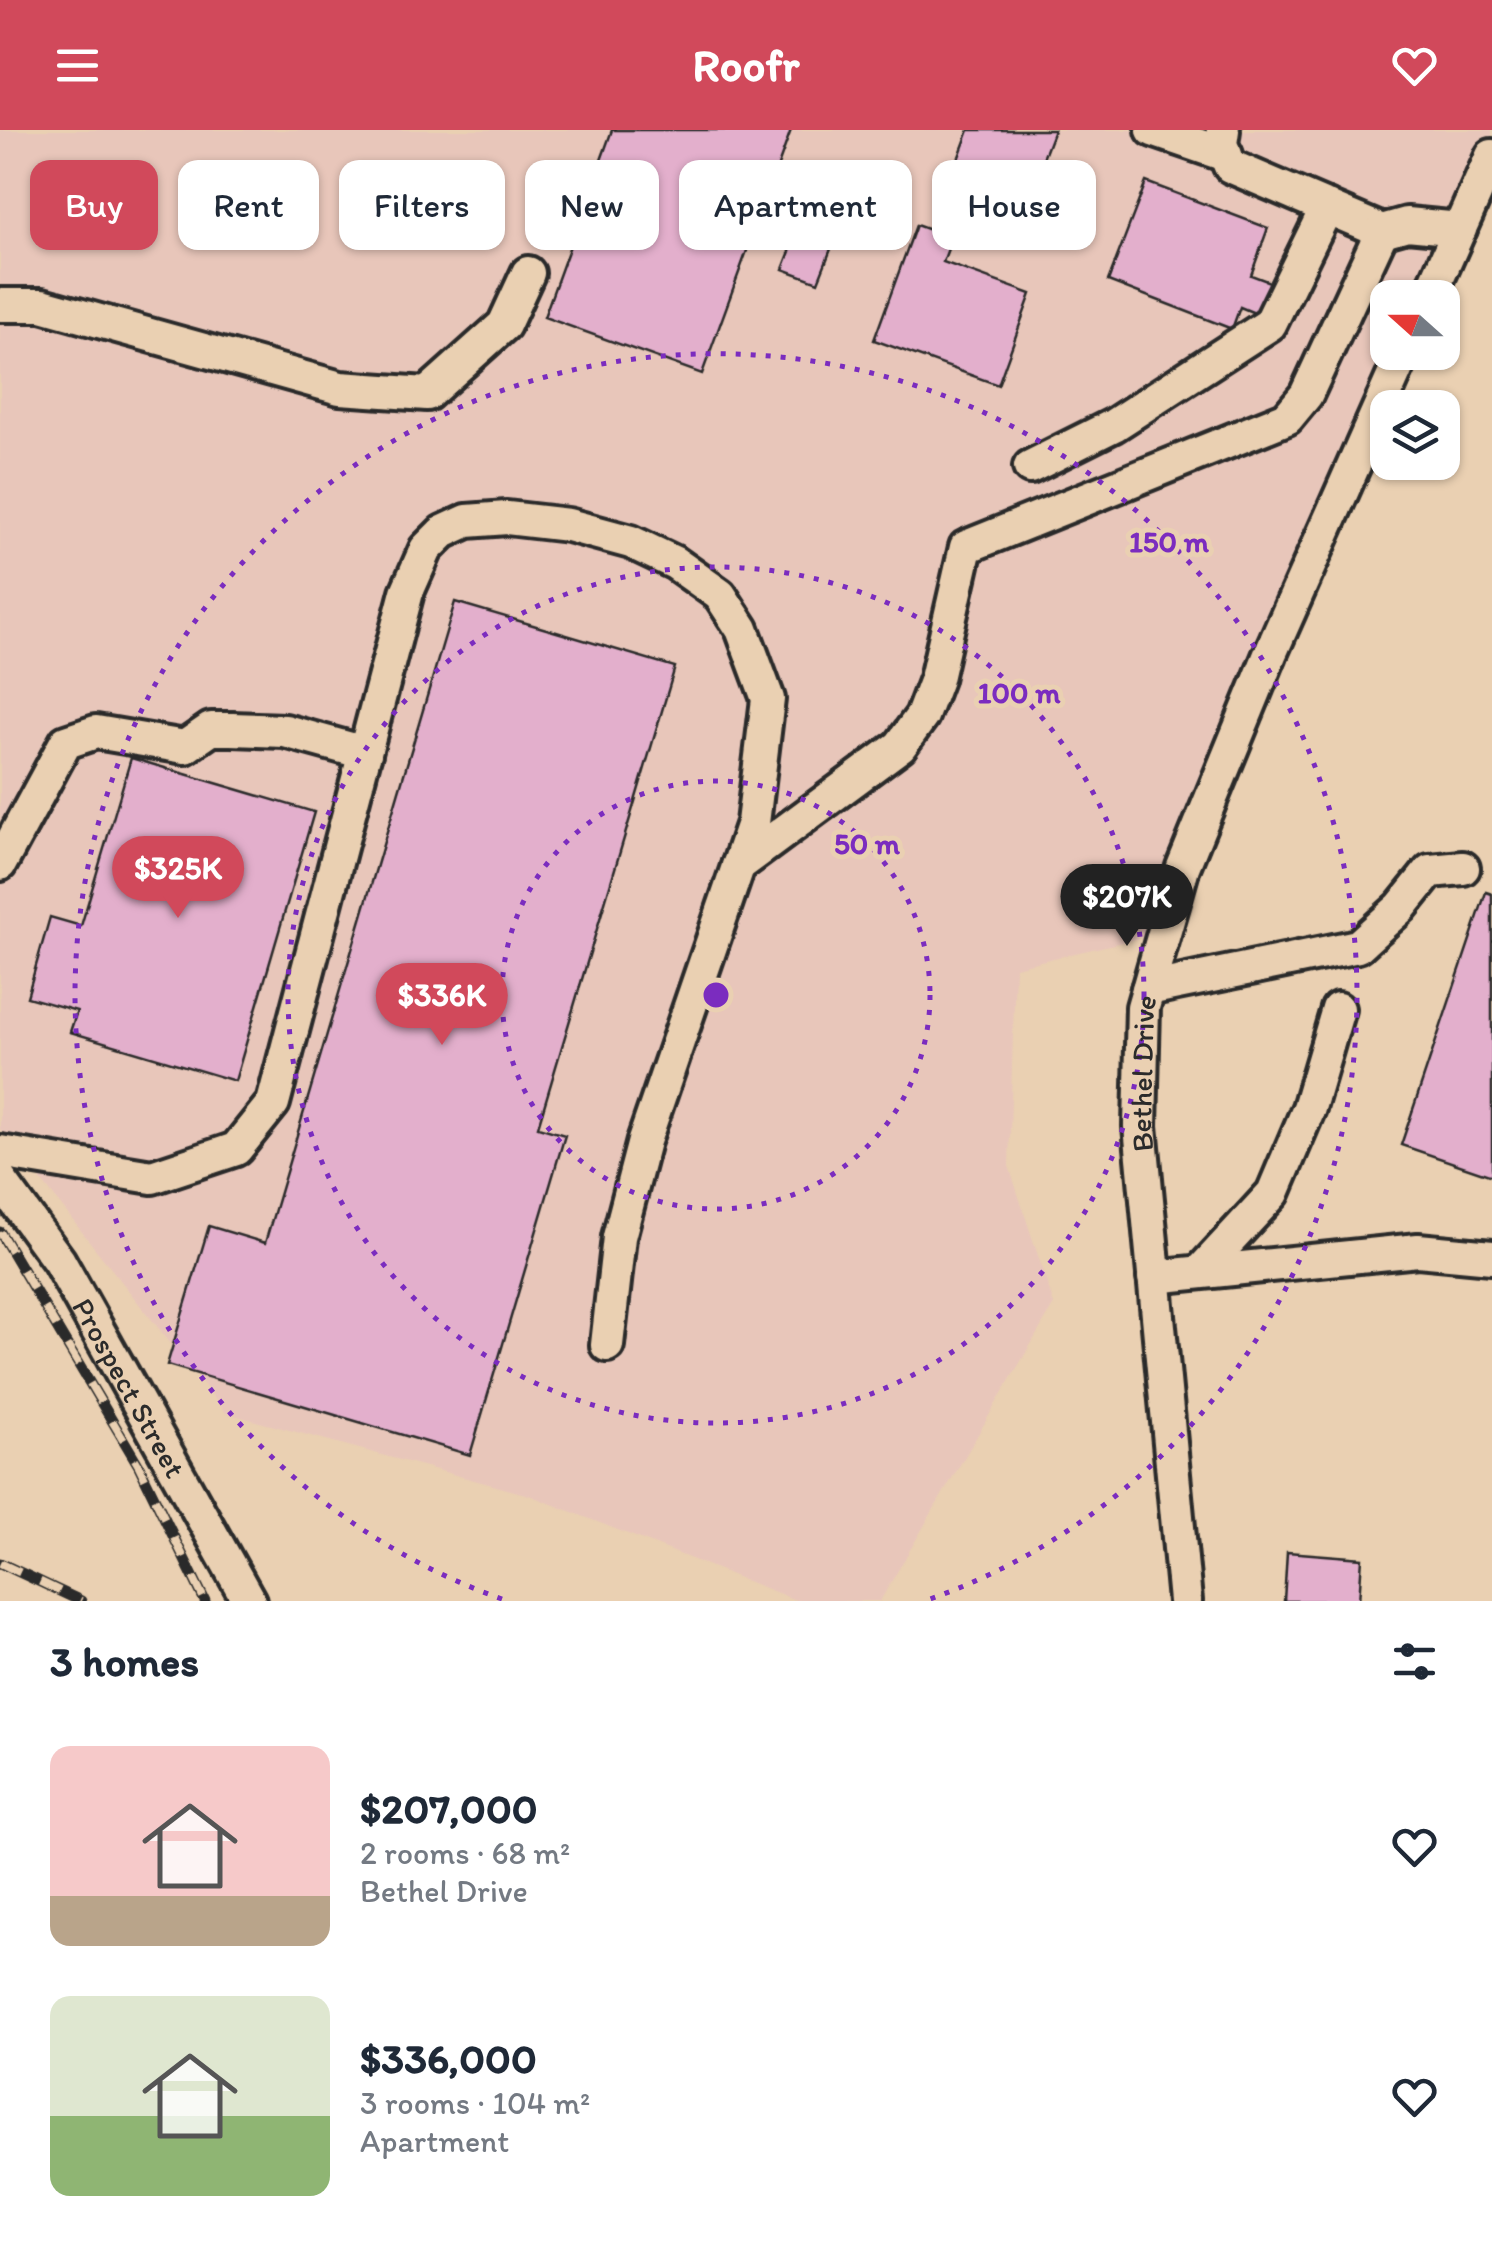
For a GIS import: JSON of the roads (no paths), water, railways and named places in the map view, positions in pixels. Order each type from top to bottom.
[{"type":"street","points":[[1153,130],[1224,143],[1230,166],[1382,231],[1406,224],[1460,229]]},
{"type":"street","points":[[1437,280],[1492,156]]},
{"type":"street","points":[[1030,467],[1114,425],[1270,324],[1327,208]]},
{"type":"street","points":[[738,866],[900,746],[922,716],[936,679],[966,546],[1287,418],[1306,395],[1382,231]]},
{"type":"street","points":[[0,305],[42,305],[340,388],[427,394],[504,325],[528,272]]},
{"type":"street","name":"Bethel Drive","points":[[1185,1601],[1140,1126],[1142,1007],[1183,867],[1270,652],[1396,370]]},
{"type":"street","points":[[0,1152],[152,1177],[236,1149],[273,1102],[407,592],[426,549],[443,532],[467,521],[508,518],[568,526],[631,542],[674,563],[720,595],[742,629],[768,700],[753,824],[644,1140],[619,1237],[606,1346]]},
{"type":"street","points":[[0,864],[66,742],[96,732],[184,748],[211,730],[285,732],[365,752]]},
{"type":"street","points":[[1148,989],[1358,946],[1401,907],[1430,871],[1463,868]]},
{"type":"street","points":[[1200,1272],[1274,1193],[1309,1108],[1338,1008]]},
{"type":"street","name":"Prospect Street","points":[[0,1180],[59,1261],[249,1601]]},
{"type":"street","points":[[1154,1276],[1418,1250],[1492,1258]]},
{"type":"railway","points":[[0,1232],[139,1466],[205,1601]]},
{"type":"railway","points":[[0,1563],[81,1601]]}]
